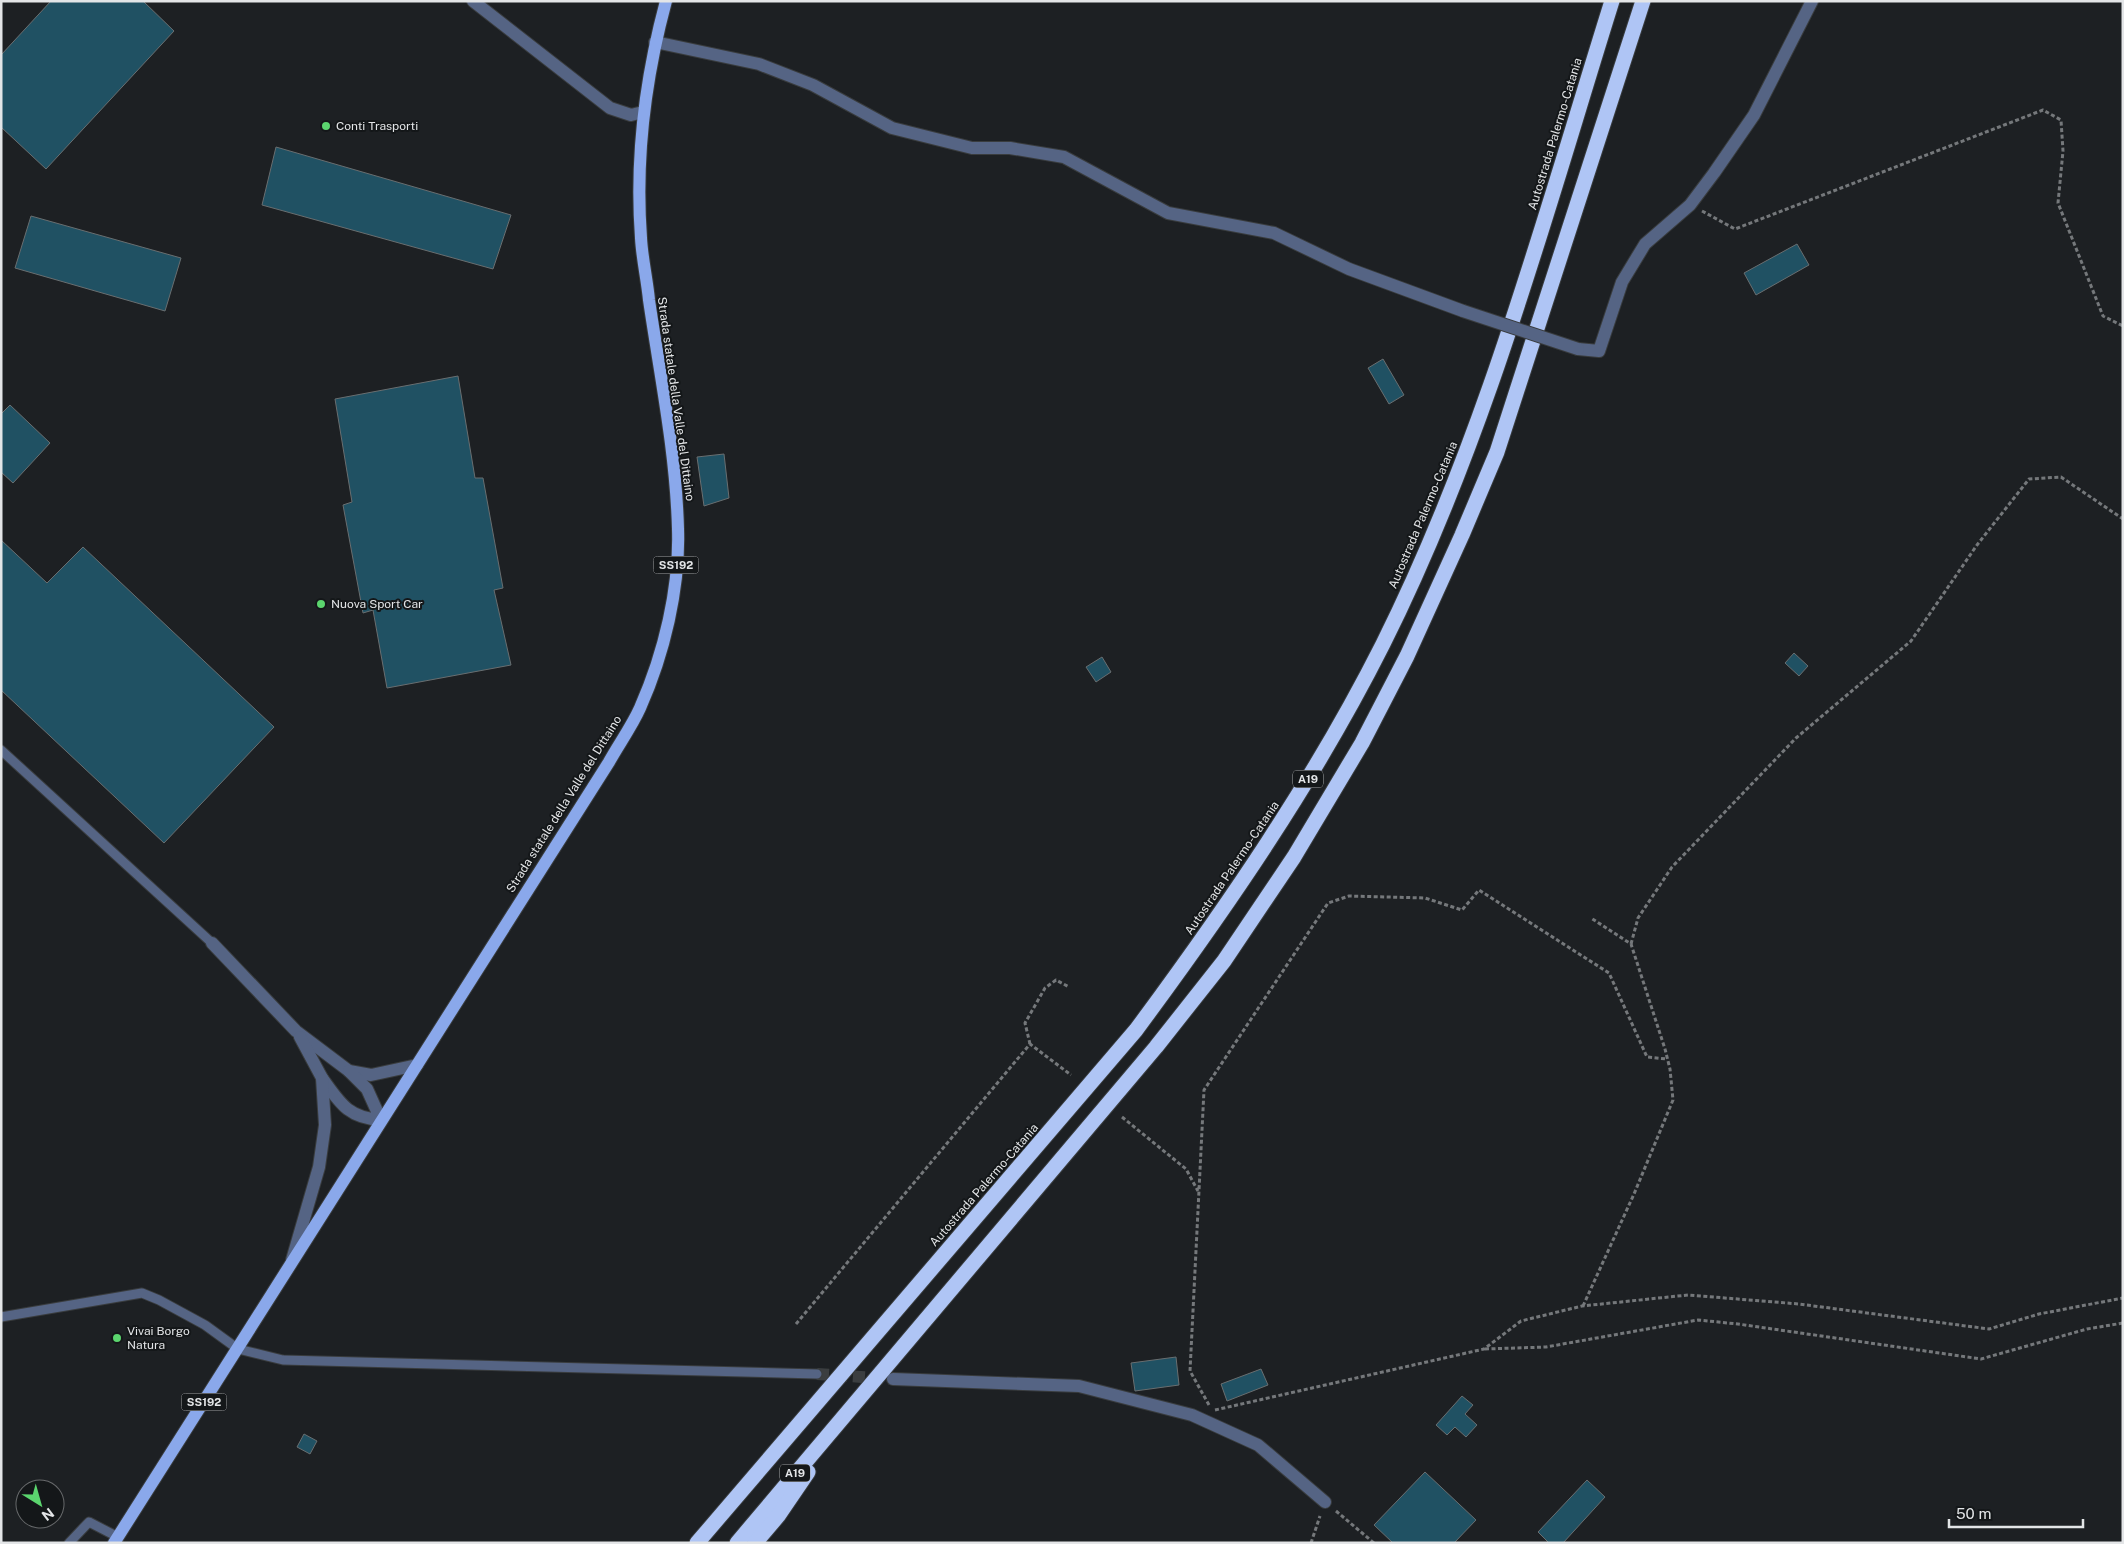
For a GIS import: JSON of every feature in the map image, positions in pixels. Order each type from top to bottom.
[{"type":"highway","name":"Autostrada Palermo-Catania","points":[[697,1543],[1136,1030],[1200,943],[1270,841],[1335,733],[1383,643],[1436,528],[1470,441],[1517,306],[1612,1]]},
{"type":"highway","name":"A19","points":[[737,1543],[1156,1047],[1224,961],[1294,857],[1362,743],[1406,656],[1497,452],[1643,1]]},
{"type":"highway","points":[[755,1543],[778,1516],[854,1404]]},
{"type":"main road","name":"Strada statale della Valle del Dittaino","points":[[292,1260],[609,762],[639,709],[655,669],[676,576],[679,531],[675,479],[641,238],[642,112],[655,42],[666,1]]},
{"type":"main road","name":"SS192","points":[[116,1540],[292,1260]]},
{"type":"street","points":[[473,1],[610,108],[631,115],[642,112]]},
{"type":"street","points":[[655,42],[759,64],[813,85],[892,128],[972,148],[1010,148],[1064,158],[1168,213],[1274,233],[1349,269],[1463,311],[1578,349],[1599,351],[1622,282],[1645,244],[1690,205],[1754,115],[1812,1]]},
{"type":"street","points":[[212,943],[296,1031],[349,1071],[367,1090],[381,1120],[365,1119],[347,1110],[322,1078],[296,1031]]},
{"type":"street","points":[[349,1071],[371,1075],[417,1064]]},
{"type":"street","points":[[292,1260],[319,1167],[325,1124],[322,1078]]},
{"type":"street","points":[[893,1379],[1079,1386],[1192,1415],[1258,1445],[1325,1502]]},
{"type":"lane","points":[[1,750],[212,943]]},
{"type":"lane","points":[[1,1317],[142,1293],[205,1325],[238,1348],[284,1360],[817,1374]]},
{"type":"lane","points":[[69,1543],[73,1536],[89,1522],[116,1540]]},
{"type":"path","points":[[1690,205],[1735,229],[2043,110],[2060,120],[2063,151],[2058,203],[2103,316],[2123,326]]},
{"type":"path","points":[[1582,1306],[1634,1194],[1673,1100],[1667,1059],[1631,944],[1638,918],[1672,867],[1796,738],[1911,641],[1977,545],[2029,479],[2061,477],[2123,519]]},
{"type":"path","points":[[1667,1059],[1647,1056],[1609,973],[1479,890],[1462,910],[1425,898],[1349,896],[1328,903],[1204,1090],[1190,1371],[1212,1411],[1484,1349],[1546,1347],[1698,1320],[1981,1359],[2087,1329],[2123,1323]]},
{"type":"path","points":[[1591,918],[1631,944]]},
{"type":"path","points":[[1069,987],[1056,980],[1045,988],[1025,1023],[1030,1044],[1071,1075]]},
{"type":"path","points":[[796,1324],[1030,1044]]},
{"type":"path","points":[[1122,1117],[1186,1169],[1199,1192]]},
{"type":"path","points":[[1484,1349],[1521,1320],[1582,1306],[1688,1295],[1799,1304],[1989,1329],[2039,1314],[2123,1298]]},
{"type":"path","points":[[1312,1543],[1325,1502],[1374,1543]]},
{"type":"building","points":[[51,1],[143,1],[174,31],[46,169],[1,127],[1,55]]},
{"type":"building","points":[[276,147],[511,215],[493,269],[262,205]]},
{"type":"building","points":[[31,216],[181,258],[165,311],[15,268]]},
{"type":"building","points":[[1797,244],[1809,265],[1756,295],[1744,273]]},
{"type":"building","points":[[1383,359],[1404,395],[1389,404],[1368,368]]},
{"type":"building","points":[[458,376],[475,478],[483,478],[503,588],[494,590],[511,665],[387,688],[373,610],[363,613],[343,505],[352,502],[335,399]]},
{"type":"building","points":[[10,405],[50,443],[13,483],[1,472],[1,414]]},
{"type":"building","points":[[724,454],[729,498],[704,506],[697,457]]},
{"type":"building","points":[[1,540],[47,583],[83,547],[274,727],[164,843],[1,690]]},
{"type":"building","points":[[1794,653],[1808,666],[1799,676],[1785,663]]},
{"type":"building","points":[[1102,657],[1111,672],[1096,682],[1086,667]]},
{"type":"building","points":[[1176,1357],[1179,1385],[1135,1391],[1131,1363]]},
{"type":"building","points":[[1261,1369],[1268,1385],[1227,1401],[1221,1384]]},
{"type":"building","points":[[1462,1396],[1473,1405],[1465,1414],[1477,1425],[1466,1437],[1455,1427],[1447,1435],[1436,1425]]},
{"type":"building","points":[[304,1434],[317,1441],[310,1454],[297,1447]]},
{"type":"building","points":[[1425,1472],[1476,1520],[1454,1543],[1393,1543],[1374,1525]]},
{"type":"building","points":[[1587,1480],[1605,1497],[1563,1543],[1549,1543],[1538,1532]]},
{"type":"tunnel","points":[[817,1374],[893,1379]]},
{"type":"place","name":"Conti Trasporti","points":[[326,126]]},
{"type":"place","name":"Nuova Sport Car","points":[[321,604]]},
{"type":"place","name":"Vivai Borgo Natura","points":[[117,1338]]}]
